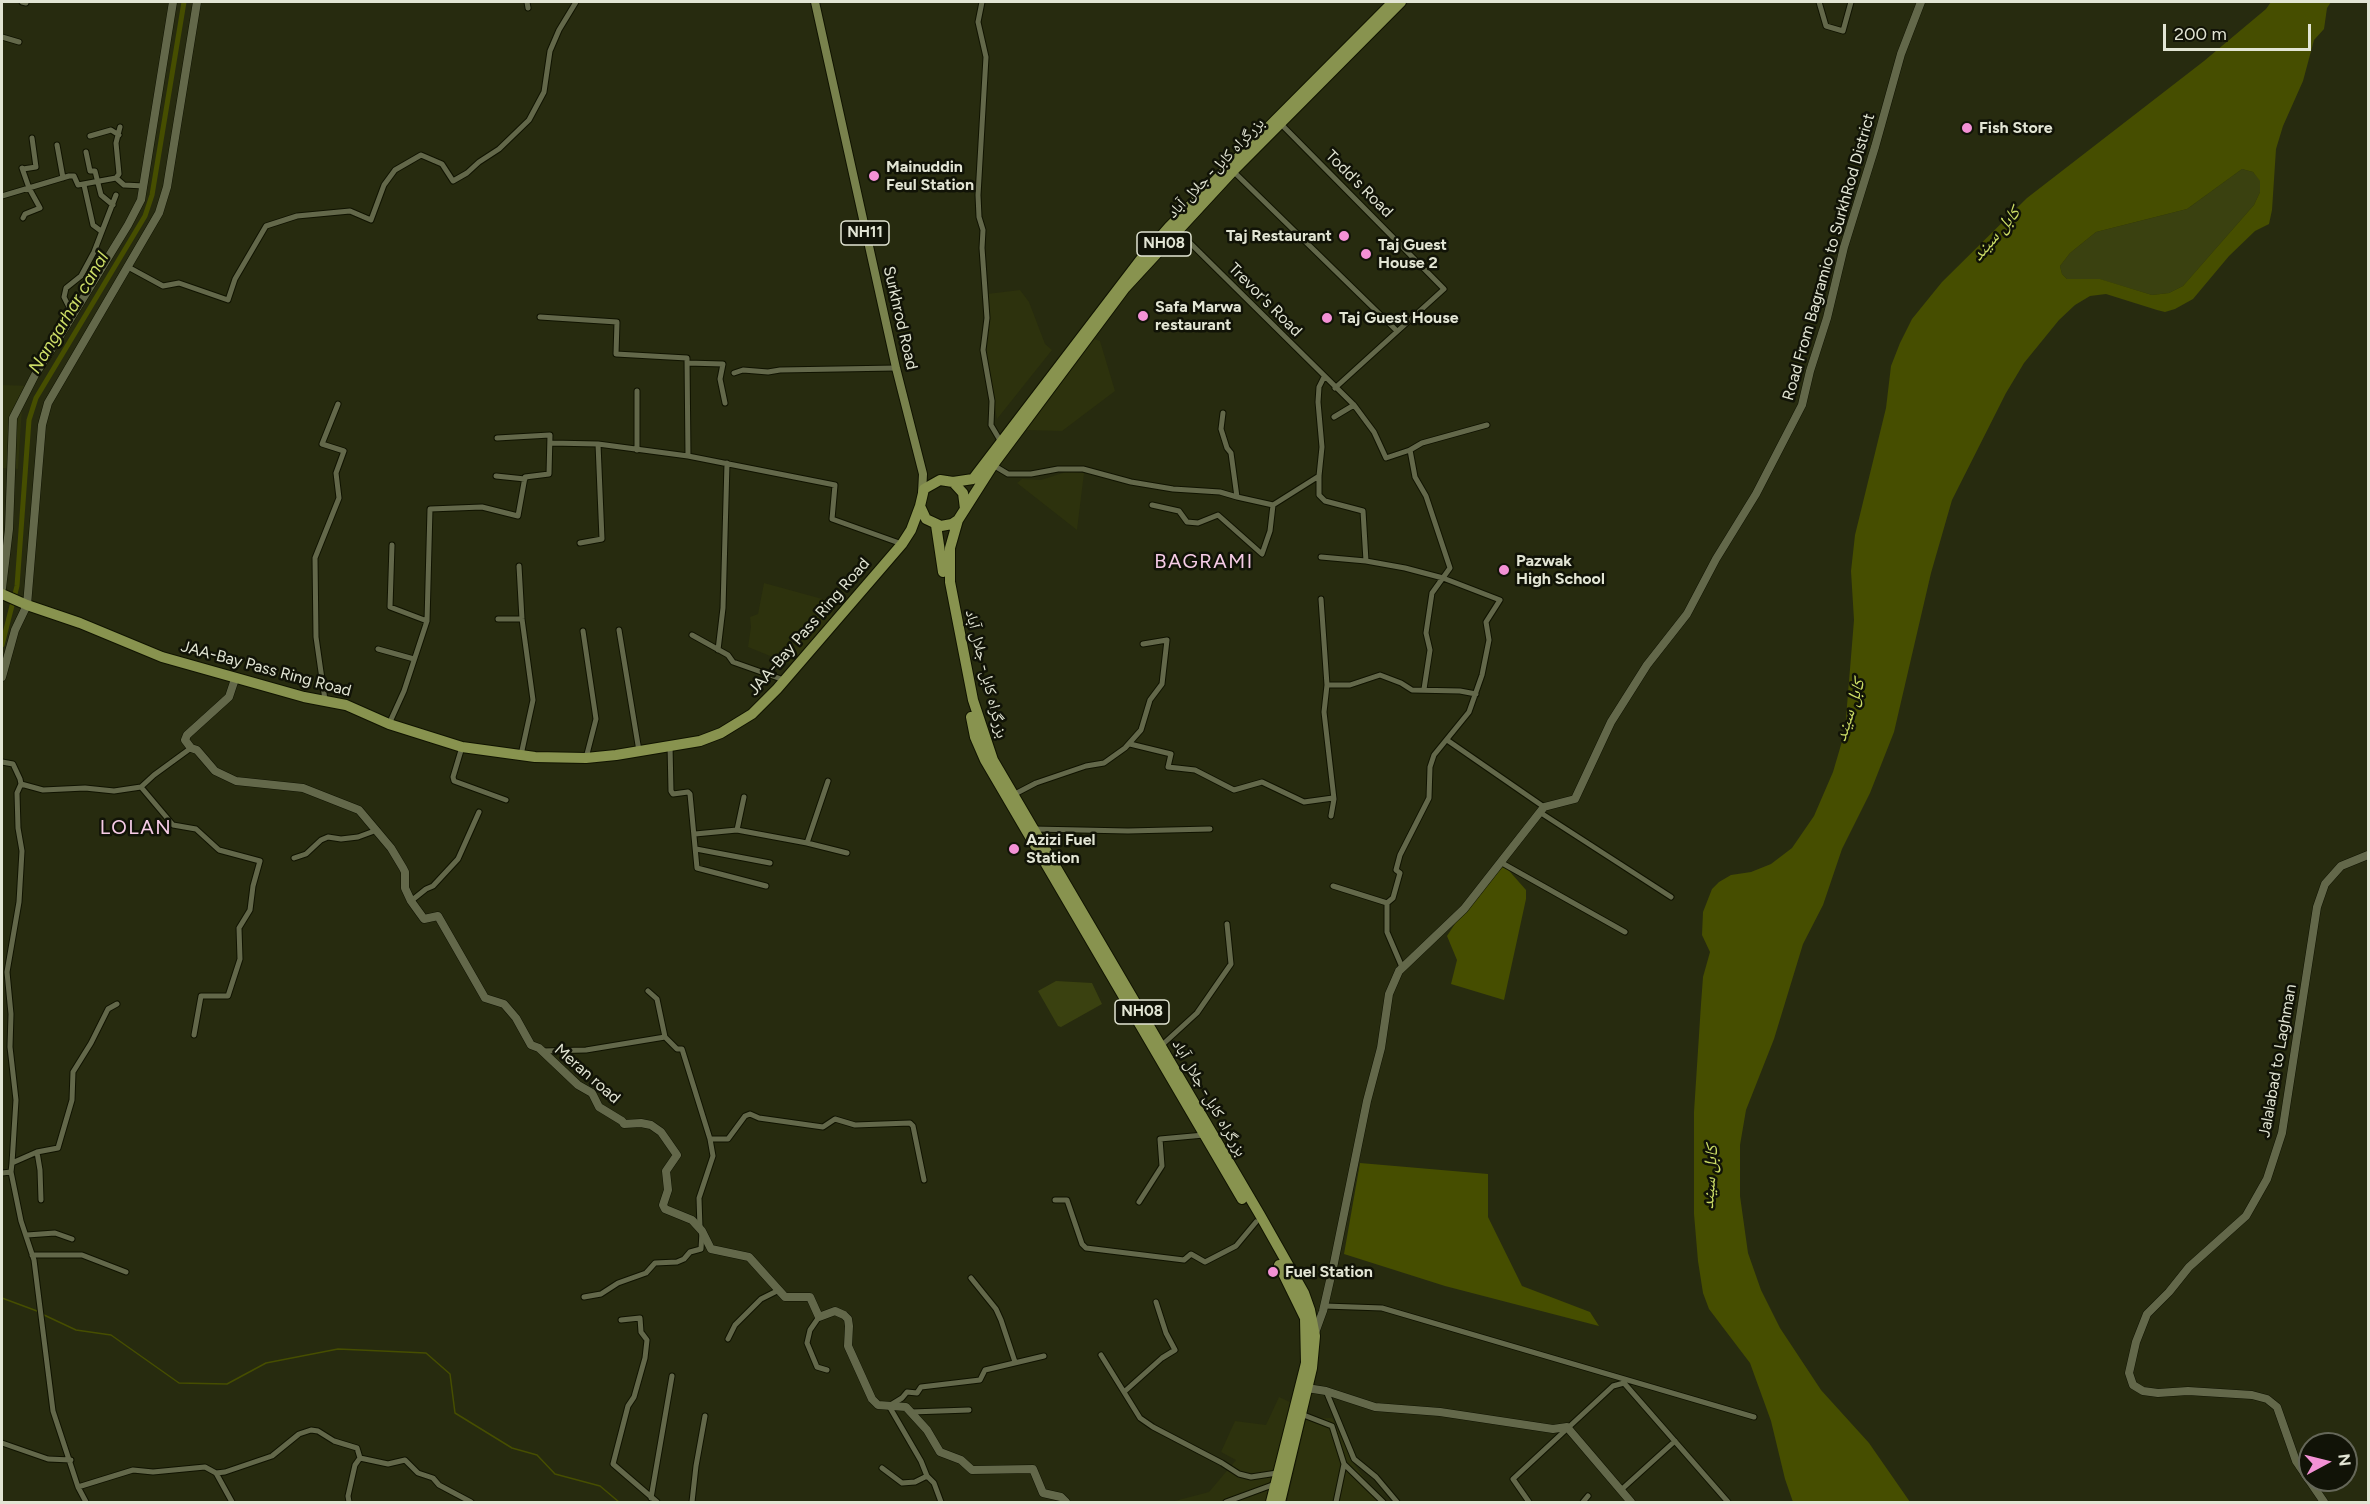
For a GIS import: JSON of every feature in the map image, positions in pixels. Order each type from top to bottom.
[{"type":"highway","name":"بزرگراه کابل- جلال آباد","points":[[940,480],[953,482],[974,479],[1141,259],[1169,227],[1393,2]]},
{"type":"highway","name":"بزرگراه کابل- جلال آباد","points":[[960,517],[993,465],[1125,288],[1233,171],[1401,2]]},
{"type":"highway","points":[[921,500],[928,485],[940,480]]},
{"type":"highway","name":"بزرگراه کابل- جلال آباد","points":[[953,482],[959,487],[966,500],[951,538],[948,564],[954,626]]},
{"type":"highway","name":"بزرگراه کابل- جلال آباد","points":[[921,500],[922,513],[934,524],[954,626],[973,700],[986,743],[1010,797],[1156,1043],[1280,1259],[1305,1318],[1306,1363],[1282,1477],[1280,1503]]},
{"type":"highway","name":"JAA-Bay Pass Ring Road","points":[[3,592],[27,605],[80,623],[162,657],[235,679],[346,705],[389,724],[462,747],[521,755],[586,758],[700,741],[738,724],[764,703],[902,544],[911,530],[921,500]]},
{"type":"highway","points":[[911,530],[934,524],[947,526],[960,517]]},
{"type":"highway","name":"بزرگراه کابل- جلال آباد","points":[[1010,797],[1034,829],[1117,977]]},
{"type":"highway","name":"بزرگراه کابل- جلال آباد","points":[[1198,1117],[1204,1136],[1280,1259],[1304,1293],[1315,1336],[1312,1368],[1301,1414],[1282,1477],[1271,1503]]},
{"type":"main road","name":"Surkhrod Road","points":[[815,2],[896,368],[920,464],[923,484],[921,500]]},
{"type":"main road","points":[[920,464],[932,477],[940,480]]},
{"type":"street","points":[[3,592],[9,529],[6,469],[13,418],[36,373],[128,225],[141,200],[173,2]]},
{"type":"street","points":[[2,677],[15,630],[27,605],[42,425],[48,403],[159,213],[167,187],[197,2]]},
{"type":"street","points":[[128,267],[163,286],[179,283],[228,300],[235,279],[266,226],[297,216],[350,211],[371,220],[384,185],[394,170],[421,154],[442,164],[453,182],[467,174],[479,162],[499,150],[529,120],[544,92],[550,51],[559,30],[576,2]]},
{"type":"street","points":[[982,2],[978,21],[986,57],[978,195],[979,217],[983,230],[982,248],[987,318],[983,350],[992,401],[991,425],[1002,444]]},
{"type":"street","points":[[1819,2],[1826,26],[1843,31],[1851,2]]},
{"type":"street","name":"Road From Bagramio to SurkhRod District","points":[[1543,810],[1575,799],[1611,722],[1647,665],[1687,614],[1716,559],[1756,494],[1802,405],[1827,318],[1846,239],[1901,54],[1921,2]]},
{"type":"street","points":[[2,38],[19,42]]},
{"type":"street","name":"Todd's Road","points":[[1280,123],[1444,289],[1397,331]]},
{"type":"street","points":[[116,178],[118,174],[116,143],[120,127]]},
{"type":"street","points":[[90,136],[111,130],[119,135]]},
{"type":"street","points":[[23,218],[25,214],[40,208],[29,188],[23,168],[36,167],[32,138]]},
{"type":"street","points":[[57,145],[63,178]]},
{"type":"street","points":[[86,152],[90,171],[87,184],[93,225],[101,231]]},
{"type":"street","points":[[90,171],[94,171],[101,195],[113,205]]},
{"type":"street","points":[[1233,171],[1397,331],[1335,388]]},
{"type":"street","points":[[2,196],[74,176],[78,185],[116,178]]},
{"type":"street","points":[[116,178],[124,185],[144,186]]},
{"type":"street","points":[[64,330],[70,309],[64,297],[66,288],[81,276],[94,252],[116,195]]},
{"type":"street","name":"Trevor's Road","points":[[1177,230],[1354,405],[1374,432],[1386,458],[1410,450]]},
{"type":"street","points":[[540,317],[615,321],[617,324],[616,354],[687,357],[688,456]]},
{"type":"street","points":[[687,363],[723,364],[720,379],[725,403]]},
{"type":"street","points":[[734,373],[743,370],[768,372],[896,368]]},
{"type":"street","points":[[1324,377],[1319,387],[1318,402],[1322,447],[1319,476],[1321,498],[1332,504],[1364,511],[1366,561]]},
{"type":"street","points":[[637,391],[637,450]]},
{"type":"street","points":[[325,700],[316,637],[315,558],[339,498],[336,473],[344,452],[322,444],[338,404]]},
{"type":"street","points":[[1334,417],[1354,405]]},
{"type":"street","points":[[1222,413],[1221,429],[1231,453],[1237,497]]},
{"type":"street","points":[[1424,689],[1430,650],[1426,633],[1432,593],[1450,568],[1426,496],[1415,477],[1410,450],[1422,443],[1487,424]]},
{"type":"street","points":[[496,438],[549,435],[551,443],[549,475],[526,477],[525,479],[496,476]]},
{"type":"street","points":[[551,443],[598,444],[688,456],[836,485],[832,519],[902,544]]},
{"type":"street","points":[[580,543],[602,539],[598,444]]},
{"type":"street","points":[[718,650],[723,608],[727,463]]},
{"type":"street","points":[[993,465],[1008,474],[1083,469],[1131,482],[1173,489],[1220,492],[1273,505],[1319,476]]},
{"type":"street","points":[[389,724],[404,691],[427,621],[430,509],[482,507],[518,516],[525,479]]},
{"type":"street","points":[[1152,505],[1179,511],[1188,522],[1198,523],[1218,515],[1262,555],[1270,531],[1273,505]]},
{"type":"street","points":[[392,545],[390,607],[427,621]]},
{"type":"street","points":[[1320,557],[1366,561],[1443,578],[1500,600],[1486,622],[1489,640],[1476,694],[1469,712],[1434,755],[1430,767],[1429,798],[1400,855],[1396,870],[1400,873],[1393,898],[1387,903]]},
{"type":"street","points":[[519,566],[522,619],[533,700],[521,755]]},
{"type":"street","points":[[1321,599],[1327,685],[1324,712],[1334,799],[1331,816]]},
{"type":"street","points":[[498,619],[522,619]]},
{"type":"street","points":[[619,630],[639,751]]},
{"type":"street","points":[[583,631],[596,719],[586,758]]},
{"type":"street","points":[[692,635],[728,655],[734,662],[784,681]]},
{"type":"street","points":[[1010,797],[1036,783],[1086,766],[1104,764],[1130,744],[1141,730],[1150,700],[1162,684],[1167,640],[1143,644]]},
{"type":"street","points":[[378,649],[414,658]]},
{"type":"street","points":[[1327,685],[1350,685],[1380,675],[1412,690],[1460,691],[1476,694]]},
{"type":"street","points":[[235,679],[229,697],[186,735],[185,740],[191,748],[197,750],[215,771],[236,781],[307,789],[356,808],[391,848],[403,867],[405,888],[411,902],[433,886],[458,859],[479,812]]},
{"type":"street","points":[[1447,740],[1543,810],[1671,897]]},
{"type":"street","points":[[1130,744],[1171,754],[1168,767],[1195,770],[1234,790],[1262,782],[1304,802],[1333,798]]},
{"type":"street","points":[[670,745],[671,791],[673,794],[686,792],[690,794],[699,869],[766,886]]},
{"type":"street","points":[[462,747],[453,777],[454,781],[506,800]]},
{"type":"street","points":[[21,784],[43,790],[85,788],[114,790],[141,787],[153,775],[191,748]]},
{"type":"street","points":[[2,762],[13,764],[21,784],[17,794],[18,828],[22,851],[19,902],[7,972],[11,1014],[10,1047],[16,1100],[11,1172],[21,1221],[32,1255],[53,1411],[78,1487],[85,1501],[76,1503]]},
{"type":"street","points":[[807,843],[828,781]]},
{"type":"street","points":[[141,787],[173,825],[196,829],[219,850],[260,861],[253,886],[250,910],[239,928],[240,959],[228,996],[201,996],[194,1035]]},
{"type":"street","points":[[737,830],[744,797]]},
{"type":"street","points":[[1315,1336],[1324,1309],[1381,1048],[1389,994],[1402,967],[1454,919],[1543,810]]},
{"type":"street","points":[[1034,829],[1128,831],[1210,829]]},
{"type":"street","points":[[294,858],[306,854],[321,840],[328,837],[341,839],[358,837],[376,830]]},
{"type":"street","points":[[694,834],[737,830],[847,853]]},
{"type":"street","points":[[696,849],[770,863]]},
{"type":"street","name":"Jalalabad to Laghman","points":[[2324,1503],[2296,1461],[2277,1407],[2266,1399],[2252,1395],[2143,1391],[2133,1385],[2129,1373],[2136,1342],[2147,1314],[2189,1267],[2246,1216],[2267,1179],[2282,1133],[2317,907],[2325,884],[2341,866],[2368,855]]},
{"type":"street","points":[[1502,862],[1624,932]]},
{"type":"street","points":[[1333,886],[1387,903]]},
{"type":"street","name":"Meran road","points":[[411,902],[424,919],[438,916],[485,998],[504,1004],[516,1018],[531,1045],[539,1048],[578,1085],[592,1093],[599,1107],[624,1124],[651,1125],[661,1132],[677,1155],[666,1170],[668,1190],[665,1209],[692,1220],[701,1230],[711,1249],[749,1257],[779,1290]]},
{"type":"street","points":[[1387,903],[1387,932],[1402,967]]},
{"type":"street","points":[[1156,1043],[1197,1013],[1231,964],[1227,924]]},
{"type":"street","points":[[584,1298],[601,1294],[618,1283],[646,1273],[655,1263],[677,1262],[690,1252],[699,1250],[701,1230],[699,1198],[713,1156],[710,1139],[685,1065],[682,1049],[677,1049],[665,1037],[657,999],[648,991]]},
{"type":"street","points":[[12,1163],[36,1152],[56,1149],[60,1145],[72,1100],[73,1072],[92,1042],[108,1009],[117,1004]]},
{"type":"street","points":[[540,1051],[586,1050],[665,1037]]},
{"type":"street","points":[[710,1139],[728,1139],[745,1116],[750,1114],[759,1118],[823,1127],[835,1119],[855,1125],[910,1123],[913,1126],[924,1180]]},
{"type":"street","points":[[1139,1202],[1162,1166],[1160,1139],[1204,1136]]},
{"type":"street","points":[[36,1152],[40,1170],[41,1200]]},
{"type":"street","points":[[2,1173],[11,1172]]},
{"type":"street","points":[[1055,1200],[1067,1200],[1082,1244],[1086,1248],[1143,1253],[1184,1260],[1191,1254],[1205,1262],[1236,1246],[1256,1221]]},
{"type":"street","points":[[27,1235],[55,1233],[72,1239]]},
{"type":"street","points":[[32,1255],[82,1255],[126,1272]]},
{"type":"street","points":[[971,1278],[996,1309],[1014,1362]]},
{"type":"street","points":[[728,1339],[735,1325],[760,1299],[779,1290],[789,1298],[810,1297],[819,1317]]},
{"type":"street","points":[[1124,1392],[1162,1358],[1175,1350],[1166,1333],[1156,1302]]},
{"type":"street","points":[[1310,1310],[1382,1308],[1754,1417]]},
{"type":"street","points":[[827,1370],[817,1367],[807,1342],[810,1330],[819,1317],[838,1311],[848,1319],[848,1346],[863,1382],[878,1405],[903,1406],[927,1430],[940,1452],[961,1460],[972,1470],[1033,1468],[1043,1493],[1058,1496],[1066,1503]]},
{"type":"street","points":[[621,1320],[640,1318],[641,1332],[647,1340],[645,1358],[634,1397],[628,1406],[613,1464],[657,1503]]},
{"type":"street","points":[[1101,1355],[1140,1418],[1153,1427],[1222,1462],[1239,1474],[1251,1477],[1282,1477]]},
{"type":"street","points":[[889,1406],[907,1392],[917,1393],[921,1387],[981,1380],[985,1370],[1044,1356]]},
{"type":"street","points":[[651,1498],[672,1376]]},
{"type":"street","points":[[1529,1503],[1513,1479],[1613,1386],[1624,1383],[1728,1503]]},
{"type":"street","points":[[1307,1388],[1326,1391],[1375,1407],[1440,1412],[1553,1430],[1567,1427]]},
{"type":"street","points":[[1326,1391],[1354,1459],[1376,1478],[1397,1503]]},
{"type":"street","points":[[889,1406],[921,1461],[927,1476],[934,1483],[941,1503]]},
{"type":"street","points":[[911,1412],[969,1410]]},
{"type":"street","points":[[1301,1414],[1332,1426],[1344,1464],[1336,1503]]},
{"type":"street","points":[[692,1503],[705,1416]]},
{"type":"street","points":[[1567,1427],[1631,1503]]},
{"type":"street","points":[[216,1473],[272,1456],[304,1431],[318,1431],[334,1441],[357,1448],[360,1458]]},
{"type":"street","points":[[1621,1490],[1675,1441]]},
{"type":"street","points":[[2,1443],[48,1459],[70,1460]]},
{"type":"street","points":[[349,1503],[348,1496],[355,1465],[360,1458]]},
{"type":"street","points":[[360,1458],[388,1464],[405,1460],[418,1473],[433,1478],[439,1485],[471,1503]]},
{"type":"street","points":[[1344,1464],[1383,1503]]},
{"type":"street","points":[[78,1487],[133,1470],[153,1472],[205,1467],[216,1473],[232,1503]]},
{"type":"street","points":[[882,1468],[902,1483],[915,1482],[927,1476]]},
{"type":"street","points":[[1226,1503],[1282,1477]]},
{"type":"street","points":[[1375,1503],[1376,1494]]},
{"type":"street","points":[[1583,1503],[1588,1496]]},
{"type":"shaded area","points":[[2242,169],[2253,172],[2260,180],[2260,192],[2254,205],[2183,286],[2169,293],[2152,295],[2099,279],[2067,279],[2062,274],[2060,266],[2070,253],[2096,232],[2187,209]]},
{"type":"shaded area","points":[[1020,290],[1029,302],[1045,344],[1052,350],[997,419],[984,347],[987,294]]},
{"type":"shaded area","points":[[1094,339],[1100,341],[1115,391],[1062,431],[1026,430]]},
{"type":"shaded area","points":[[2,385],[33,386],[22,408],[18,469],[2,468]]},
{"type":"shaded area","points":[[1066,472],[1084,473],[1077,530],[1017,483],[1022,479],[1041,480]]},
{"type":"shaded area","points":[[764,583],[837,603],[828,625],[814,643],[790,664],[748,647],[750,617],[758,614]]},
{"type":"shaded area","points":[[1056,981],[1092,983],[1102,1004],[1061,1027],[1058,1026],[1038,991]]},
{"type":"shaded area","points":[[1279,1397],[1292,1403],[1273,1502],[1171,1502],[1209,1492],[1236,1460],[1221,1452],[1235,1421],[1266,1425]]},
{"type":"shaded area","points":[[1332,1418],[1354,1464],[1382,1502],[1287,1502],[1306,1419]]},
{"type":"water","name":"کابل سيند","points":[[2271,2],[2331,2],[2327,8],[2324,29],[2314,40],[2303,81],[2283,126],[2276,149],[2269,224],[2255,231],[2229,256],[2193,299],[2175,309],[2165,312],[2106,294],[2090,296],[2075,305],[2059,320],[2024,363],[2006,393],[1952,500],[1931,573],[1894,732],[1870,793],[1842,849],[1823,905],[1803,944],[1774,1039],[1746,1110],[1740,1145],[1740,1196],[1748,1253],[1761,1290],[1780,1328],[1821,1390],[1869,1443],[1910,1502],[1793,1502],[1771,1421],[1750,1363],[1709,1309],[1703,1293],[1698,1261],[1694,1214],[1694,1112],[1703,977],[1710,952],[1702,935],[1703,912],[1712,889],[1719,882],[1731,875],[1751,872],[1771,864],[1792,848],[1814,816],[1833,772],[1846,718],[1854,620],[1851,571],[1855,535],[1886,408],[1891,366],[1912,319],[1942,282],[2027,198],[2204,61],[2266,9]],"holes":[[[2242,169],[2253,172],[2260,181],[2260,192],[2254,205],[2183,286],[2169,293],[2152,295],[2100,279],[2067,279],[2062,274],[2060,266],[2070,253],[2096,232],[2187,209]]]},
{"type":"water","points":[[1504,865],[1526,890],[1526,899],[1504,1000],[1451,984],[1457,960],[1447,936],[1462,913]]},
{"type":"water","points":[[1360,1163],[1488,1174],[1488,1217],[1522,1286],[1590,1312],[1599,1326],[1445,1286],[1344,1254]]},
{"type":"waterway","name":"Nangarhar canal","points":[[2,645],[17,586],[29,420],[36,398],[145,216],[152,195],[184,2]]},
{"type":"waterway","points":[[2,1298],[37,1311]]},
{"type":"waterway","points":[[44,1315],[76,1330],[111,1335],[179,1383],[227,1384],[266,1363],[338,1349],[426,1353],[450,1374],[455,1413],[512,1448],[537,1455],[555,1474],[600,1486],[619,1502]]},
{"type":"place","name":"Fish Store","points":[[1967,128]]},
{"type":"place","name":"Mainuddin Feul Station","points":[[874,176]]},
{"type":"place","name":"Taj Restaurant","points":[[1344,236]]},
{"type":"place","name":"Taj Guest House 2","points":[[1366,254]]},
{"type":"place","name":"Safa Marwa restaurant","points":[[1143,316]]},
{"type":"place","name":"Taj Guest House","points":[[1327,318]]},
{"type":"place","name":"Pazwak High School","points":[[1504,570]]},
{"type":"place","name":"Azizi Fuel Station","points":[[1014,849]]},
{"type":"place","name":"Fuel Station","points":[[1273,1272]]},
{"type":"district","name":"BAGRAMI","points":[[1204,562]]},
{"type":"district","name":"LOLAN","points":[[136,828]]}]
